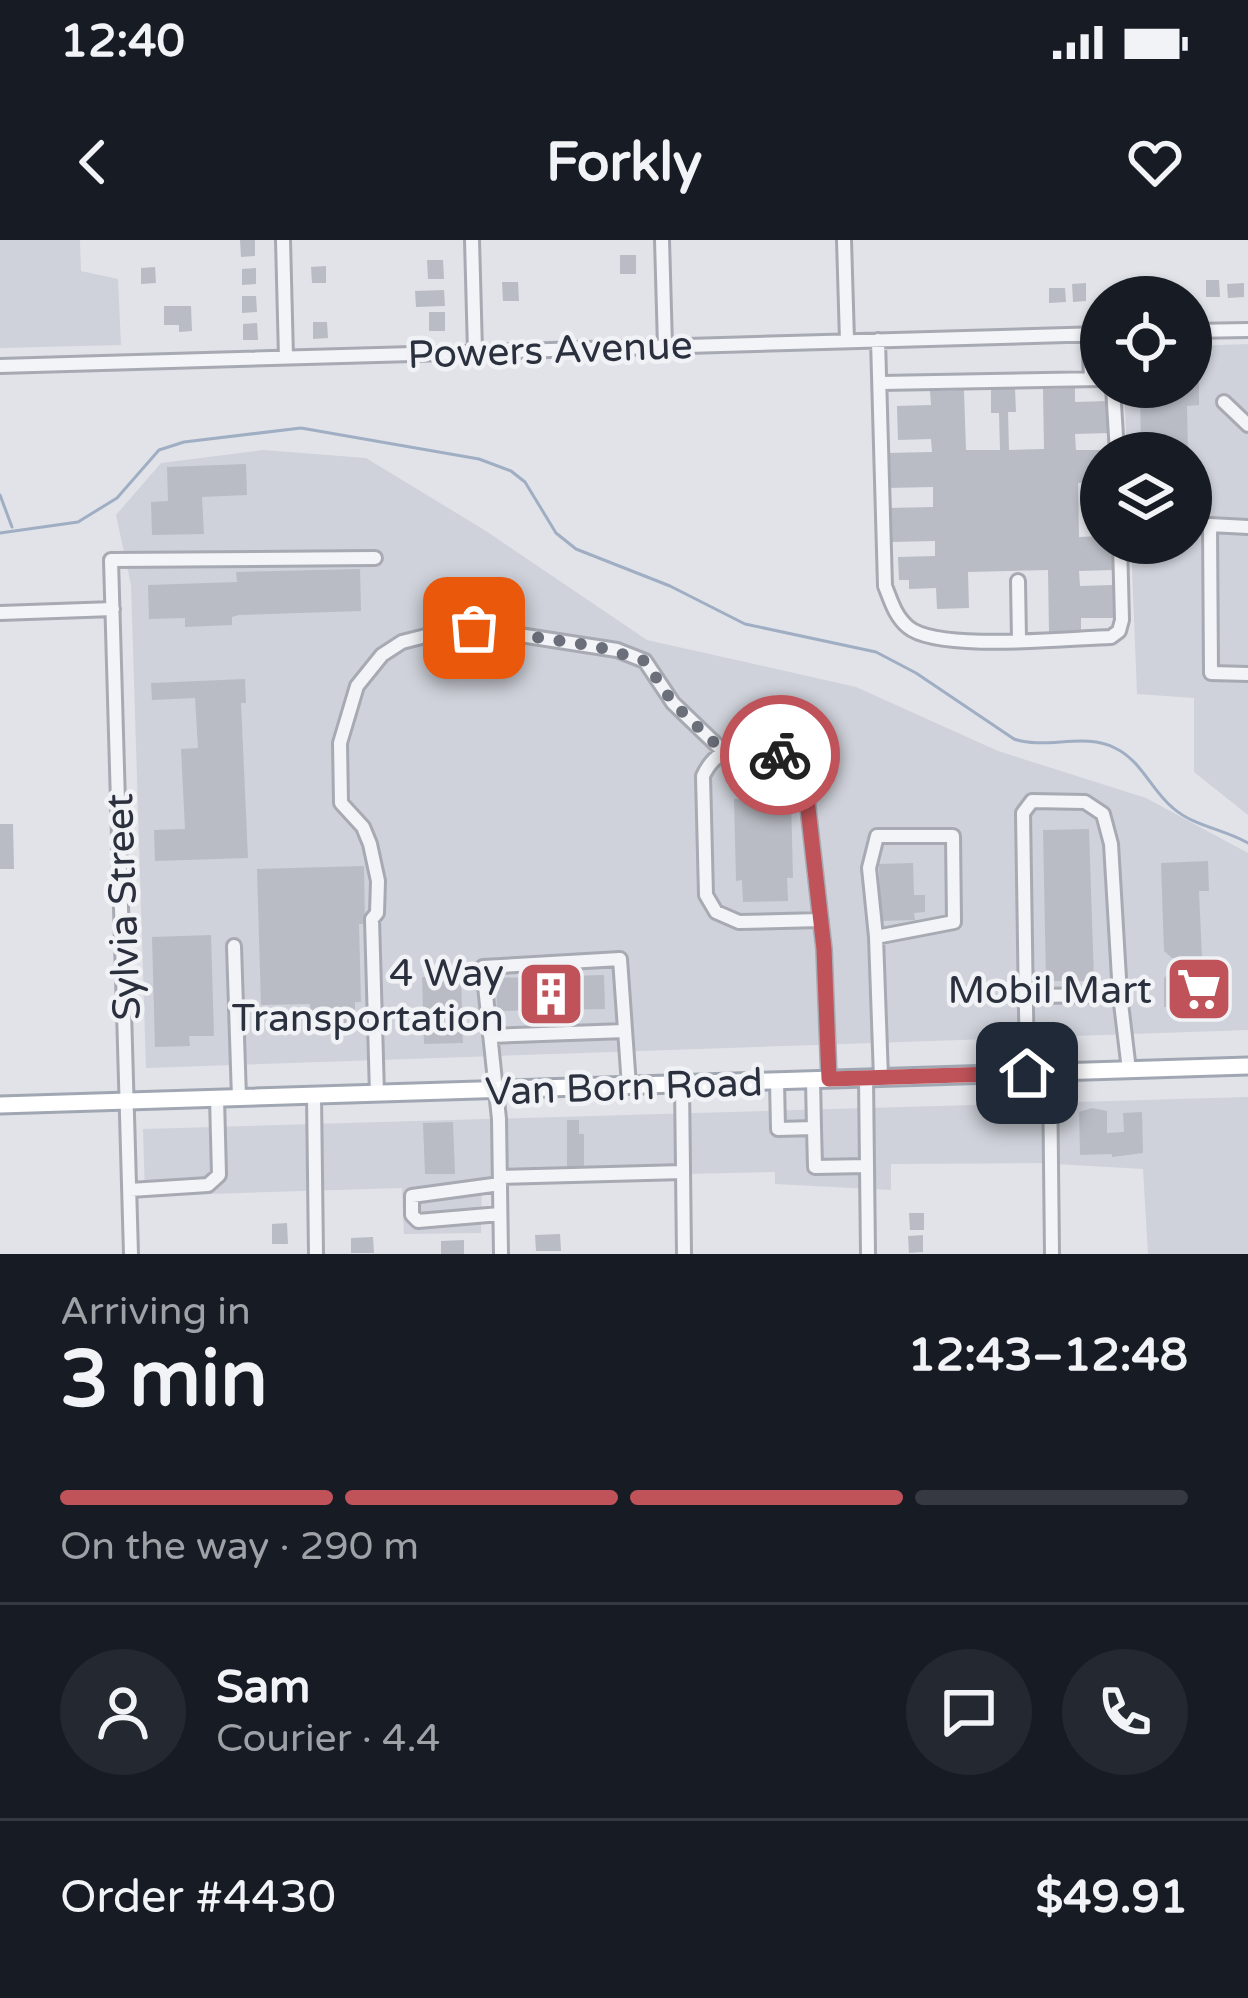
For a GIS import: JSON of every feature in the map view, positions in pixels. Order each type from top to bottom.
[{"type":"main road","name":"Van Born Road","points":[[0,1105],[1248,1066]]},
{"type":"street","points":[[283,240],[286,357]]},
{"type":"street","points":[[472,240],[475,351]]},
{"type":"street","points":[[662,240],[665,346]]},
{"type":"street","points":[[844,240],[847,340]]},
{"type":"street","points":[[1212,331],[1248,330]]},
{"type":"street","name":"Powers Avenue","points":[[0,365],[1080,334]]},
{"type":"street","points":[[878,340],[885,586],[895,612],[909,628],[929,638],[1111,637],[1120,631],[1120,564]]},
{"type":"street","points":[[881,383],[1080,378]]},
{"type":"street","points":[[1225,402],[1248,425]]},
{"type":"street","points":[[1248,527],[1210,525],[1211,674],[1248,674]]},
{"type":"street","name":"Sylvia Street","points":[[131,1254],[111,560],[376,558]]},
{"type":"street","points":[[1018,581],[1019,639]]},
{"type":"street","points":[[0,613],[113,609]]},
{"type":"street","points":[[377,1094],[372,919],[377,914],[378,881],[363,827],[341,803],[338,772],[352,698],[382,655],[421,636],[474,628],[617,650],[645,661],[673,703],[723,751]]},
{"type":"street","points":[[821,920],[739,922],[716,912],[706,895],[703,776],[711,759],[723,751],[740,748],[794,758],[804,773],[821,920],[821,1080],[814,1128],[815,1167],[867,1166]]},
{"type":"street","points":[[1027,1073],[1023,813],[1033,801],[1085,802],[1103,814],[1111,844],[1129,1070]]},
{"type":"street","points":[[868,1254],[876,937],[869,868],[877,836],[953,836],[954,922],[876,937]]},
{"type":"street","points":[[234,946],[238,1098]]},
{"type":"street","points":[[501,1254],[496,1090],[484,967],[620,959],[628,1086]]},
{"type":"street","points":[[1026,996],[1120,994]]},
{"type":"street","points":[[490,1036],[625,1031]]},
{"type":"street","points":[[1050,1072],[1052,1254]]},
{"type":"street","points":[[776,1081],[778,1129],[814,1128]]},
{"type":"street","points":[[682,1084],[684,1254]]},
{"type":"street","points":[[314,1095],[316,1254]]},
{"type":"street","points":[[130,1190],[208,1185],[219,1175],[217,1098]]},
{"type":"street","points":[[500,1214],[418,1221],[412,1215],[412,1196],[500,1181],[683,1172]]},
{"type":"shaded area","points":[[0,240],[80,240],[81,271],[118,279],[121,345],[0,348]]},
{"type":"shaded area","points":[[1248,344],[1248,815],[1194,772],[1194,698],[1137,694],[1132,564],[1212,564],[1212,432],[1126,432],[1125,408],[1212,408],[1212,345]]},
{"type":"shaded area","points":[[263,450],[366,458],[486,531],[647,640],[856,687],[998,751],[1146,798],[1248,853],[1248,1030],[146,1068],[131,585],[116,515],[161,463]]},
{"type":"shaded area","points":[[1248,1097],[1248,1254],[1148,1254],[1143,1169],[1038,1163],[891,1164],[891,1190],[775,1184],[775,1172],[482,1178],[481,1233],[404,1234],[402,1188],[145,1196],[143,1129]]},
{"type":"building","points":[[240,240],[255,240],[255,256],[241,257]]},
{"type":"building","points":[[620,255],[636,255],[636,274],[620,274]]},
{"type":"building","points":[[427,260],[443,260],[444,279],[428,279]]},
{"type":"building","points":[[326,266],[326,283],[312,283],[311,267]]},
{"type":"building","points":[[155,267],[156,283],[141,284],[141,268]]},
{"type":"building","points":[[256,268],[256,284],[242,285],[242,269]]},
{"type":"building","points":[[1212,280],[1219,280],[1220,297],[1212,297]]},
{"type":"building","points":[[502,282],[518,282],[519,301],[503,301]]},
{"type":"building","points":[[1080,283],[1080,301],[1073,302],[1072,284]]},
{"type":"building","points":[[1244,283],[1244,297],[1228,298],[1227,284]]},
{"type":"building","points":[[1049,288],[1065,288],[1066,302],[1049,303]]},
{"type":"building","points":[[444,290],[445,306],[416,307],[415,291]]},
{"type":"building","points":[[242,296],[256,296],[257,312],[242,313]]},
{"type":"building","points":[[164,306],[191,306],[192,331],[179,332],[179,325],[164,325]]},
{"type":"building","points":[[429,312],[445,312],[445,331],[429,331]]},
{"type":"building","points":[[313,322],[327,322],[328,338],[313,339]]},
{"type":"building","points":[[257,323],[258,340],[243,340],[243,324]]},
{"type":"building","points":[[1075,388],[1080,408],[1109,408],[1110,432],[1075,434],[1076,450],[1080,450],[1080,564],[1114,564],[1114,570],[1079,571],[1080,586],[1113,585],[1114,618],[1081,618],[1081,632],[1049,633],[1048,570],[968,572],[969,608],[937,609],[936,588],[909,589],[909,580],[899,580],[898,557],[935,556],[935,541],[890,542],[889,508],[933,507],[933,487],[888,488],[887,453],[932,452],[931,439],[898,440],[897,406],[931,405],[930,391],[964,390],[966,450],[1000,450],[999,413],[991,413],[991,389],[1015,389],[1016,412],[1008,412],[1009,450],[1044,449],[1043,389]]},
{"type":"building","points":[[1140,408],[1187,408],[1188,432],[1141,432]]},
{"type":"building","points":[[246,464],[247,495],[202,497],[204,534],[152,535],[151,502],[168,501],[167,467]]},
{"type":"building","points":[[360,569],[361,611],[239,615],[232,617],[232,625],[185,627],[185,618],[149,619],[148,585],[237,582],[236,572]]},
{"type":"building","points":[[245,679],[246,703],[241,703],[248,858],[155,861],[154,830],[185,829],[181,749],[198,748],[195,698],[152,700],[151,683]]},
{"type":"building","points":[[791,798],[793,878],[787,878],[788,901],[743,902],[742,880],[736,881],[734,799]]},
{"type":"building","points":[[0,824],[13,824],[14,869],[0,869]]},
{"type":"building","points":[[1089,829],[1094,981],[1046,981],[1043,830]]},
{"type":"building","points":[[1208,861],[1209,891],[1199,891],[1202,958],[1172,958],[1164,951],[1161,863]]},
{"type":"building","points":[[913,863],[914,895],[925,895],[925,912],[914,913],[915,920],[880,921],[879,864]]},
{"type":"building","points":[[364,866],[365,924],[359,924],[361,1002],[355,1002],[355,1025],[310,1026],[310,1004],[261,1005],[257,869]]},
{"type":"building","points":[[211,935],[214,1036],[189,1036],[190,1046],[155,1047],[152,937]]},
{"type":"building","points":[[1211,969],[1212,1006],[1164,1007],[1164,978],[1172,970]]},
{"type":"building","name":"4 Way Transportation","points":[[604,975],[605,1009],[497,1011],[496,978]]},
{"type":"building","points":[[461,976],[463,1043],[424,1044],[422,977]]},
{"type":"building","points":[[1107,1111],[1107,1133],[1124,1132],[1123,1113],[1142,1112],[1143,1153],[1080,1155],[1079,1112]]},
{"type":"building","points":[[567,1120],[579,1120],[579,1134],[584,1134],[580,1169],[567,1169]]},
{"type":"building","points":[[453,1122],[455,1174],[425,1174],[423,1123]]},
{"type":"building","points":[[909,1213],[924,1213],[924,1230],[910,1230]]},
{"type":"building","points":[[287,1223],[288,1244],[272,1244],[272,1224]]},
{"type":"building","points":[[560,1234],[561,1251],[536,1251],[535,1235]]},
{"type":"building","points":[[923,1235],[923,1252],[909,1253],[908,1236]]},
{"type":"building","points":[[373,1237],[374,1253],[351,1253],[351,1238]]},
{"type":"building","points":[[464,1240],[464,1254],[441,1254],[441,1241]]},
{"type":"waterway","points":[[0,533],[78,522],[117,498],[159,450],[184,442],[301,428],[479,459],[525,482],[556,533],[576,549],[670,586],[745,624],[876,652],[1014,739],[1091,741],[1115,748],[1181,814],[1248,843]]},
{"type":"waterway","points":[[0,495],[12,527]]},
{"type":"way so far","points":[[474,628],[617,650],[645,661],[673,703],[723,751],[740,748],[780,755]]},
{"type":"place","name":"Mobil Mart","points":[[1199,989]]},
{"type":"place","name":"4 Way Transportation","points":[[551,994]]},
{"type":"route","points":[[780,755],[794,758],[804,773],[824,949],[829,1079],[1027,1073]]}]
